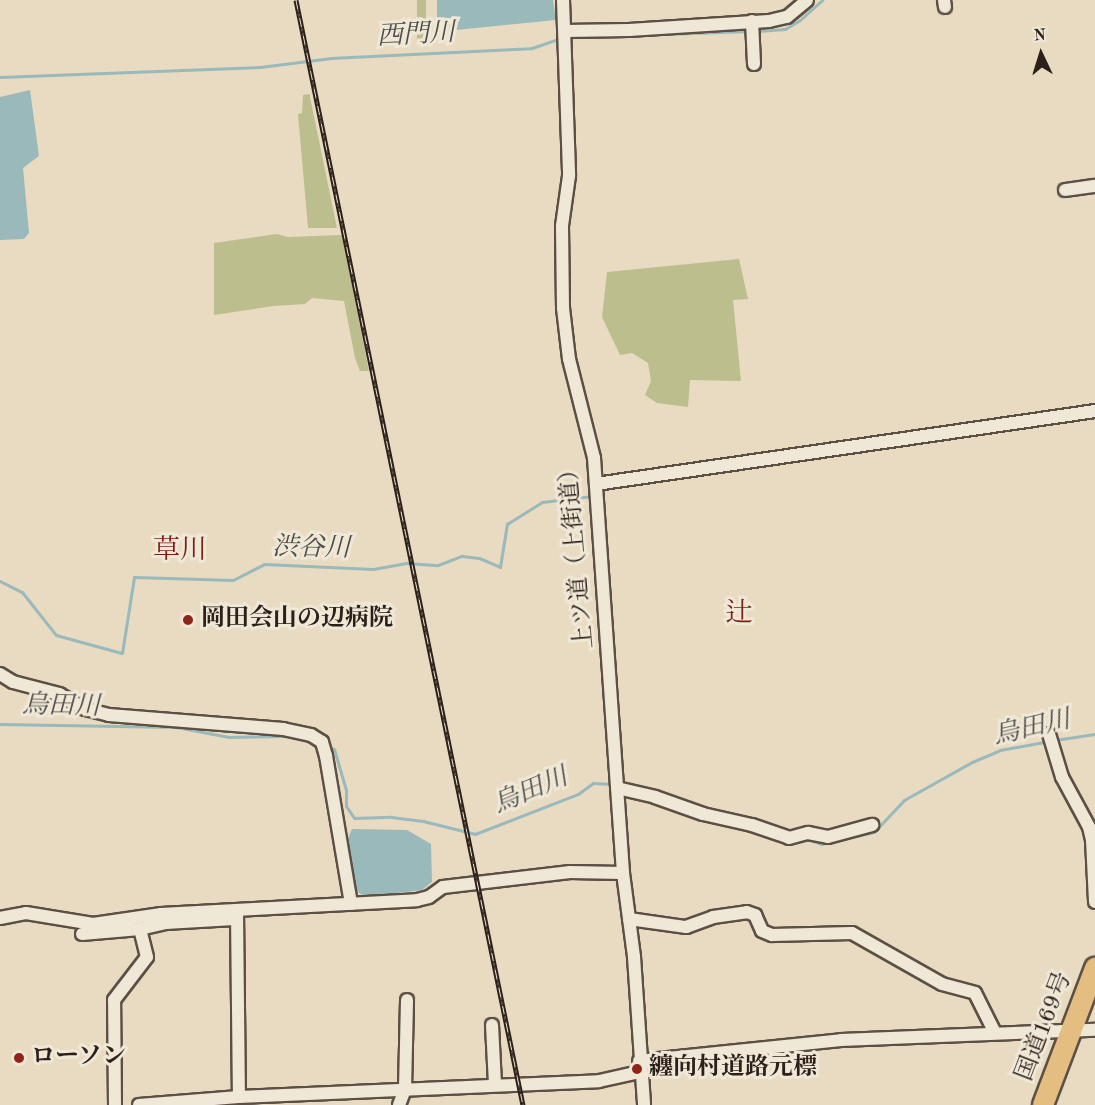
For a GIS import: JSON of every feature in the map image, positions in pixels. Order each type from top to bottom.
[{"type":"highway","name":"国道169号","points":[[1043,1105],[1095,968]]},
{"type":"street","name":"上ツ道（上街道）","points":[[563,0],[569,176],[562,226],[563,308],[569,359],[594,458],[623,873],[629,919],[644,1105]]},
{"type":"street","points":[[566,36],[629,30],[752,27],[787,17],[807,0]]},
{"type":"street","points":[[752,27],[754,64]]},
{"type":"street","points":[[1065,190],[1095,186]]},
{"type":"street","points":[[596,483],[1095,411]]},
{"type":"street","points":[[0,674],[13,682],[59,694],[85,709],[109,715],[283,729],[311,735],[322,742],[351,904]]},
{"type":"street","points":[[1049,734],[1062,777],[1089,827],[1092,840],[1095,902]]},
{"type":"street","points":[[617,788],[656,797],[702,814],[752,825],[789,838],[808,833],[828,837],[872,825]]},
{"type":"street","points":[[82,934],[140,929],[167,923],[237,914],[417,900],[429,897],[443,887],[570,873],[623,873]]},
{"type":"street","points":[[629,919],[686,927],[696,926],[713,917],[747,912],[755,915],[762,931],[772,935],[852,933],[942,984],[975,993],[995,1033]]},
{"type":"street","points":[[0,918],[26,913],[93,924],[161,914],[237,914]]},
{"type":"street","points":[[237,914],[239,1097]]},
{"type":"street","points":[[115,1105],[114,1000],[147,957],[140,929]]},
{"type":"street","points":[[399,1105],[405,1089],[407,1000]]},
{"type":"street","points":[[492,1025],[495,1085]]},
{"type":"street","points":[[139,1105],[239,1097],[599,1081],[640,1066],[842,1040],[1095,1030]]},
{"type":"green space","points":[[417,0],[426,0],[426,40],[417,40]]},
{"type":"green space","points":[[310,94],[337,228],[308,228],[298,114],[302,113],[303,95]]},
{"type":"green space","points":[[277,234],[288,237],[342,235],[369,371],[360,371],[355,358],[344,301],[312,298],[305,304],[214,315],[214,243]]},
{"type":"green space","points":[[739,259],[748,299],[733,300],[741,381],[690,380],[688,407],[657,403],[645,395],[651,381],[648,363],[632,353],[620,355],[602,317],[607,272]]},
{"type":"water","points":[[437,0],[553,0],[556,20],[446,31],[437,25]]},
{"type":"water","points":[[30,90],[39,156],[23,168],[29,233],[24,239],[0,240],[0,97]]},
{"type":"water","points":[[352,829],[407,830],[431,844],[432,882],[422,890],[366,897],[356,891],[348,838]]},
{"type":"waterway","name":"西門川","points":[[757,31],[785,29],[800,20],[822,0]]},
{"type":"waterway","name":"西門川","points":[[637,35],[750,31]]},
{"type":"waterway","name":"西門川","points":[[0,77],[260,67],[331,58],[532,48],[561,38]]},
{"type":"waterway","name":"渋谷川","points":[[0,581],[22,592],[56,635],[122,653],[134,577],[233,580],[264,564],[373,569],[406,563],[438,565],[462,556],[479,558],[500,567],[507,524],[542,502],[593,496]]},
{"type":"waterway","name":"烏田川","points":[[0,724],[176,727],[229,737],[291,736]]},
{"type":"waterway","name":"烏田川","points":[[1055,740],[1095,734]]},
{"type":"waterway","name":"烏田川","points":[[809,839],[821,844],[874,832],[904,800],[972,762],[1000,750],[1049,741]]},
{"type":"waterway","name":"烏田川","points":[[329,747],[334,749],[346,790],[346,806],[354,818],[391,817],[423,821],[475,834],[578,794],[593,783],[612,784]]},
{"type":"railway","points":[[296,0],[523,1105]]},
{"type":"place","name":"岡田会山の辺病院","points":[[188,620]]},
{"type":"place","name":"ローソン","points":[[19,1058]]},
{"type":"place","name":"纏向村道路元標","points":[[637,1069]]},
{"type":"district","name":"草川","points":[[180,551]]},
{"type":"district","name":"辻","points":[[739,614]]}]
